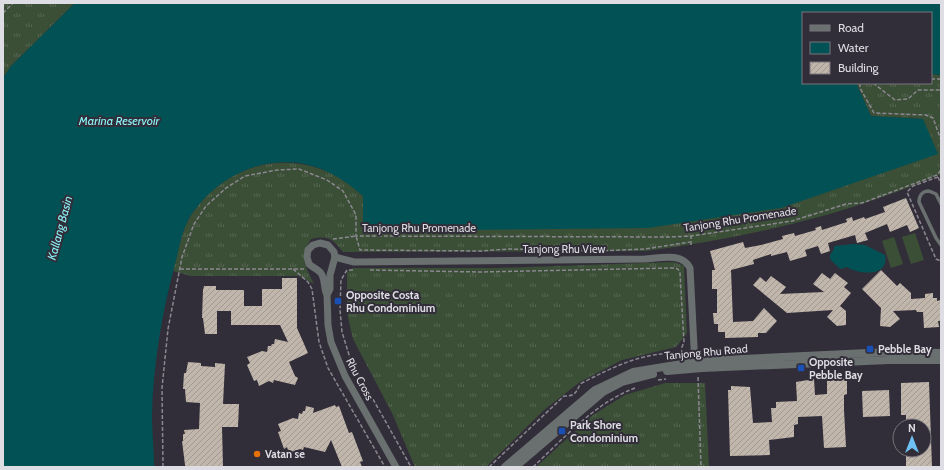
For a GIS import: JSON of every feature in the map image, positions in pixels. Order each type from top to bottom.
[{"type":"street","points":[[320,243],[328,245],[334,252],[335,257]]},
{"type":"street","name":"Rhu Cross","points":[[320,243],[313,245],[308,250],[307,257],[309,264],[320,272],[324,279],[324,289],[327,295],[328,325],[331,342],[336,357],[396,467]]},
{"type":"street","name":"Tanjong Rhu View","points":[[335,257],[341,260],[354,262],[645,259],[670,256],[682,259],[690,268],[695,365]]},
{"type":"street","name":"Rhu Cross","points":[[327,295],[330,289],[330,275],[335,257]]},
{"type":"street","name":"Tanjong Rhu Road","points":[[505,467],[595,390],[633,372],[695,365],[941,353]]},
{"type":"street","name":"Tanjong Rhu Road","points":[[889,356],[941,360]]},
{"type":"street","name":"Tanjong Rhu Road","points":[[515,467],[574,416],[610,389],[622,382],[650,374],[695,365]]},
{"type":"lane","points":[[941,204],[936,194],[929,191],[923,192],[919,198],[919,202],[936,238],[941,245]]},
{"type":"path","points":[[3,13],[13,3]]},
{"type":"path","points":[[860,84],[860,88],[874,114],[926,115],[933,118],[941,140]]},
{"type":"path","points":[[874,84],[895,100],[908,99],[918,90],[941,90]]},
{"type":"path","name":"Tanjong Rhu Promenade","points":[[163,467],[162,388],[168,329],[180,269],[194,224],[206,206],[226,188],[245,176],[277,170],[299,169],[328,180],[343,191],[356,215],[356,236],[669,238],[792,221],[846,204],[862,203],[937,174],[941,170]]},
{"type":"path","points":[[937,174],[941,184]]},
{"type":"path","points":[[320,243],[334,239],[356,236],[360,250],[408,249],[480,251],[516,249],[597,251],[645,249],[690,242]]},
{"type":"path","points":[[691,236],[691,245]]},
{"type":"path","points":[[180,269],[314,268]]},
{"type":"path","points":[[366,270],[479,272],[678,269],[680,273],[684,342],[680,352]]},
{"type":"path","points":[[358,270],[347,270],[340,280],[339,291],[342,332],[350,358],[410,467]]},
{"type":"path","points":[[691,377],[705,377]]},
{"type":"path","points":[[698,377],[701,467]]},
{"type":"path","points":[[658,380],[671,378]]},
{"type":"path","points":[[533,467],[595,410],[622,393],[636,387]]},
{"type":"path","points":[[489,467],[533,426]]},
{"type":"green space","points":[[3,3],[75,3],[11,66],[3,78]]},
{"type":"green space","points":[[932,74],[941,75],[941,179],[939,175],[868,202],[796,223],[759,232],[684,246],[646,251],[343,252],[330,239],[317,238],[311,239],[304,257],[306,267],[314,284],[299,276],[191,276],[173,271],[182,235],[188,221],[205,197],[222,183],[240,173],[259,166],[279,163],[300,164],[320,169],[344,180],[363,196],[363,231],[923,119],[871,116],[856,84],[932,84]]},
{"type":"green space","points":[[915,233],[924,260],[911,264],[902,237]]},
{"type":"green space","points":[[894,237],[903,264],[891,268],[882,241]]},
{"type":"green space","points":[[674,262],[684,266],[687,333],[676,347],[622,360],[580,382],[544,410],[486,467],[415,467],[392,413],[353,339],[347,313],[347,272],[353,268],[497,268]]},
{"type":"green space","points":[[665,383],[705,383],[709,467],[536,467],[593,415],[625,395]]},
{"type":"water","name":"Marina Reservoir","points":[[75,3],[941,3],[941,75],[932,74],[932,12],[802,12],[802,84],[856,84],[871,116],[923,119],[938,154],[781,208],[648,228],[363,231],[363,196],[342,179],[319,168],[306,164],[280,162],[255,167],[233,176],[214,189],[191,215],[179,246],[166,301],[156,358],[152,416],[154,467],[3,467],[3,78],[11,66]]},
{"type":"water","points":[[854,244],[865,245],[885,255],[883,267],[878,271],[866,273],[859,272],[847,267],[840,269],[830,259],[834,246]]},
{"type":"building","points":[[906,198],[919,228],[910,232],[907,225],[890,232],[887,224],[865,233],[868,240],[857,243],[855,235],[828,243],[830,251],[821,254],[818,246],[805,250],[807,256],[790,261],[787,252],[771,256],[771,254],[753,260],[754,264],[731,270],[733,322],[753,321],[764,308],[777,321],[766,333],[758,333],[758,337],[725,338],[725,332],[718,332],[718,324],[714,324],[713,313],[717,313],[717,289],[712,289],[712,270],[715,270],[710,251],[743,242],[745,248],[761,245],[783,239],[782,236],[794,233],[795,236],[816,230],[815,228],[821,226],[822,230],[847,222],[846,219],[852,217],[853,221],[864,217],[865,219],[885,212],[883,207]]},
{"type":"building","points":[[881,270],[897,286],[900,283],[911,293],[911,299],[925,298],[925,294],[933,293],[933,298],[937,298],[937,301],[941,300],[941,321],[938,321],[939,327],[924,328],[923,312],[917,312],[916,310],[893,311],[900,319],[890,327],[880,326],[881,308],[862,289]]},
{"type":"building","points":[[822,273],[830,279],[835,273],[848,283],[844,287],[851,293],[840,306],[846,311],[846,325],[837,326],[827,317],[833,310],[787,313],[753,285],[760,277],[766,282],[771,276],[786,287],[780,294],[824,292],[813,284]]},
{"type":"building","points":[[282,278],[297,278],[297,328],[308,353],[289,362],[295,376],[298,378],[295,385],[274,380],[273,383],[269,381],[259,386],[257,380],[254,381],[247,365],[250,363],[247,357],[262,351],[267,352],[268,346],[274,344],[275,339],[288,342],[280,325],[231,325],[231,311],[217,311],[217,334],[205,334],[202,318],[203,290],[204,286],[216,286],[216,290],[244,290],[244,306],[262,306],[262,289],[282,289]]},
{"type":"building","points":[[188,362],[201,363],[201,366],[215,367],[215,363],[225,364],[223,404],[239,404],[238,427],[222,427],[223,467],[186,467],[185,465],[182,441],[183,434],[185,434],[184,430],[199,429],[200,403],[186,402],[185,389],[183,389],[184,373],[186,373]]},
{"type":"building","points":[[847,378],[847,394],[844,395],[846,447],[824,448],[822,416],[798,417],[798,424],[794,425],[794,437],[769,440],[770,455],[730,456],[728,390],[731,390],[731,386],[750,387],[753,423],[772,422],[771,408],[776,408],[776,402],[797,401],[796,382],[814,379],[815,395],[827,394],[827,379]]},
{"type":"building","points":[[929,382],[930,418],[906,418],[906,415],[901,415],[901,383]]},
{"type":"building","points":[[889,390],[890,416],[863,417],[862,391]]},
{"type":"building","points":[[335,405],[336,407],[339,406],[349,433],[352,432],[363,461],[360,462],[362,467],[342,467],[331,440],[325,452],[304,447],[303,450],[300,449],[289,453],[287,447],[284,449],[278,432],[281,431],[278,424],[293,418],[298,419],[299,413],[302,414],[303,411],[305,411],[306,406],[314,408],[313,413]]},
{"type":"building","points":[[906,458],[932,458],[932,467],[906,467]]},
{"type":"place","name":"Opposite Costa Rhu Condominium","points":[[338,301]]},
{"type":"place","name":"Pebble Bay","points":[[870,349]]},
{"type":"place","name":"Opposite Pebble Bay","points":[[801,368]]},
{"type":"place","name":"Park Shore Condominium","points":[[562,431]]},
{"type":"place","name":"Vatan se","points":[[257,454]]},
{"type":"water label","name":"Kallang Basin","points":[[60,228]]}]
